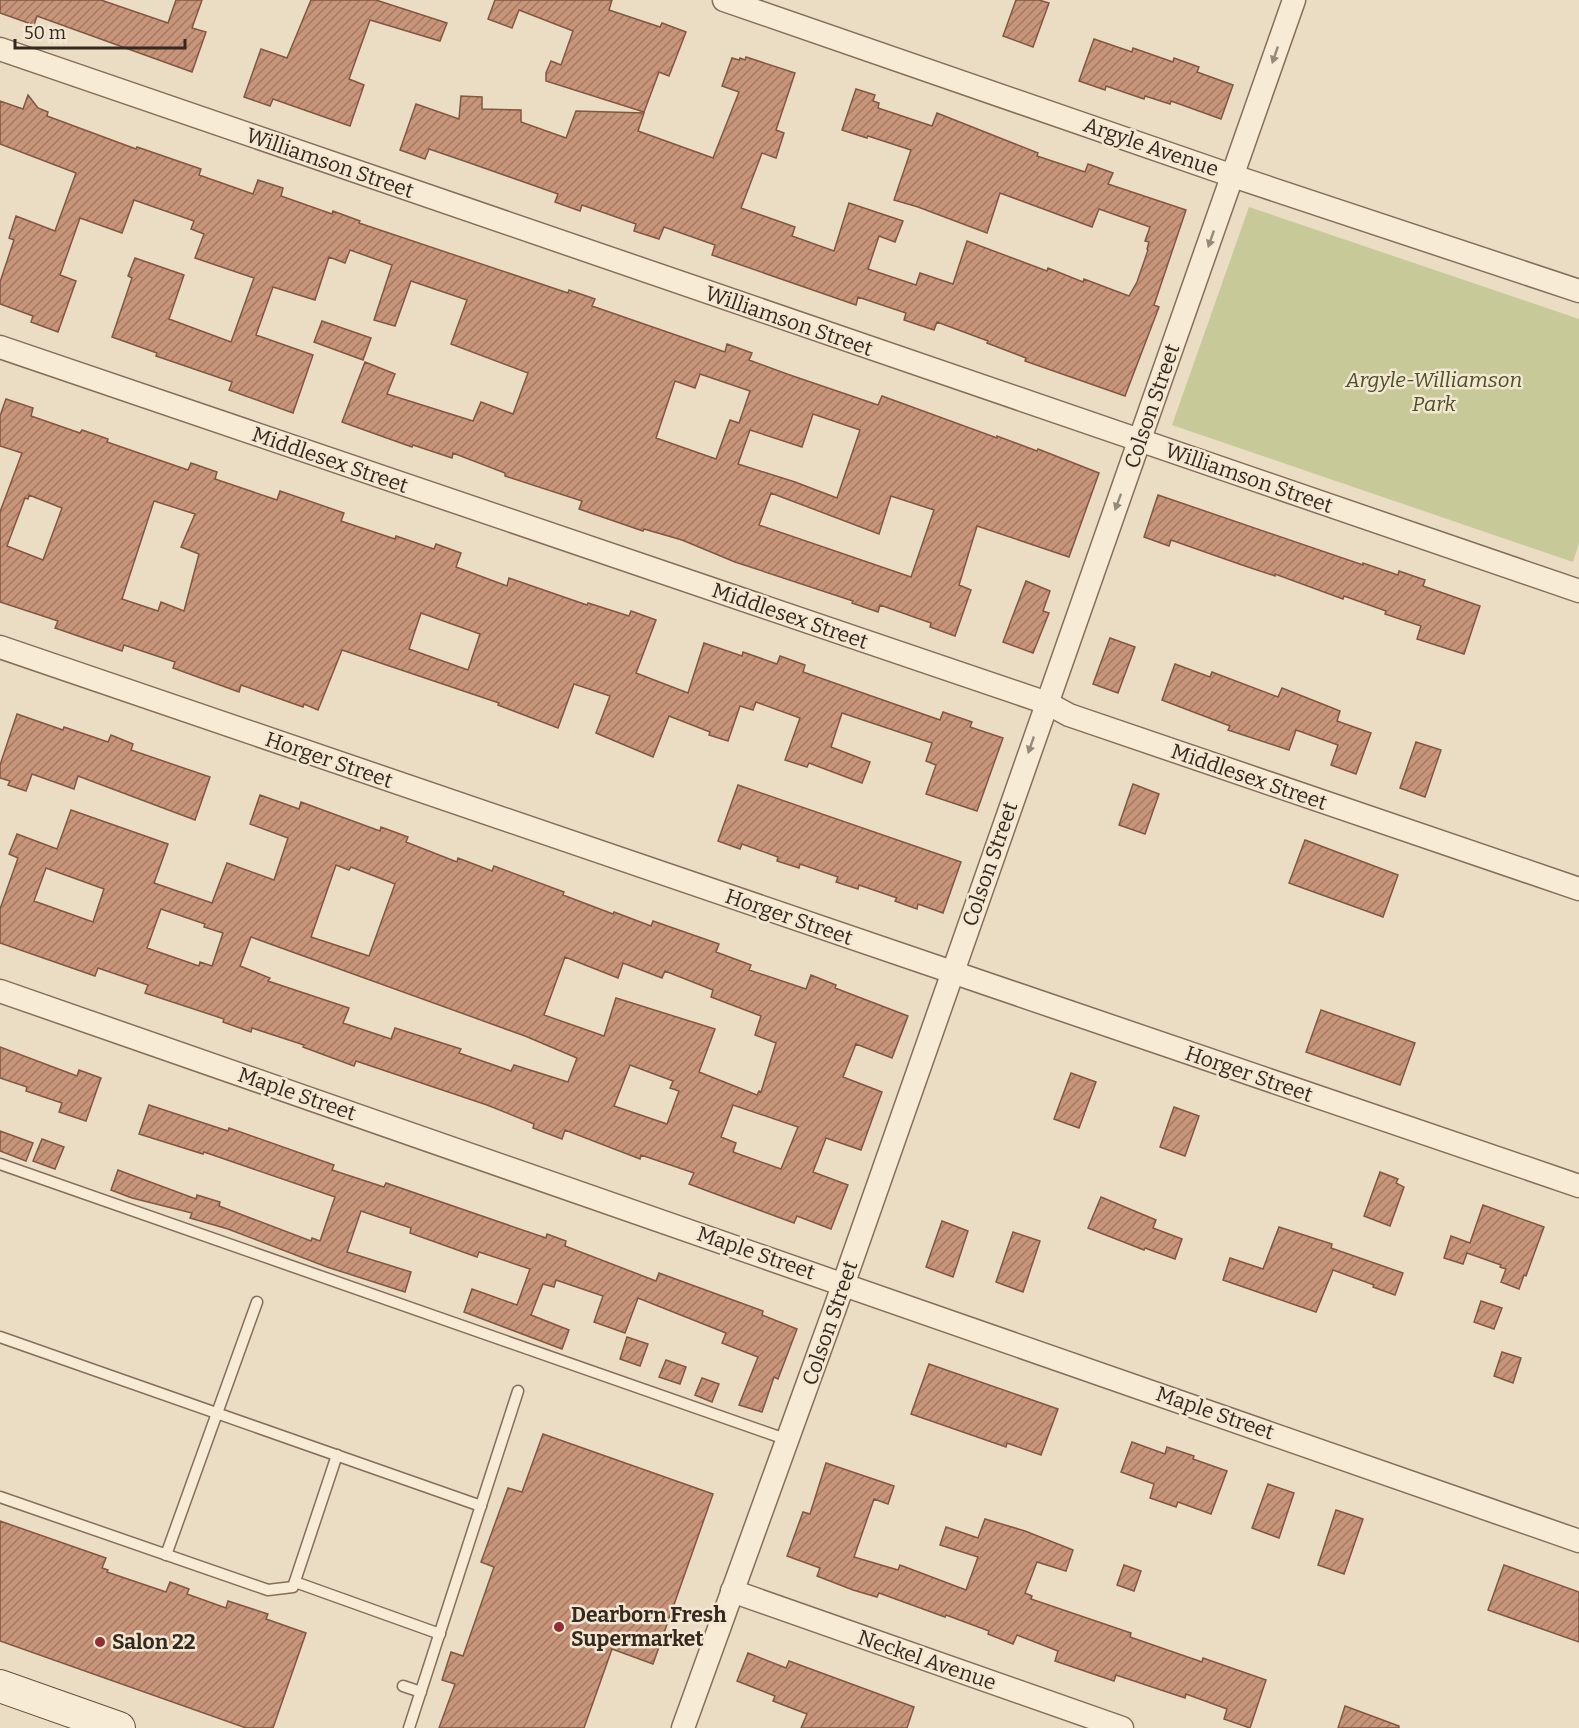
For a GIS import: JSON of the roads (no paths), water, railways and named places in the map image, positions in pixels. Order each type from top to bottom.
[{"type":"main road","points":[[0,1686],[119,1728]]},
{"type":"street","name":"Argyle Avenue","points":[[724,0],[1233,176],[1579,291]]},
{"type":"street","name":"Colson Street","points":[[683,1728],[844,1283],[1294,0]]},
{"type":"street","name":"Williamson Street","points":[[0,50],[1579,591]]},
{"type":"street","name":"Middlesex Street","points":[[0,347],[1047,703],[1069,715],[1579,889]]},
{"type":"street","name":"Horger Street","points":[[0,647],[1579,1186]]},
{"type":"street","name":"Maple Street","points":[[0,991],[844,1283],[1579,1541]]},
{"type":"street","name":"Neckel Avenue","points":[[732,1592],[1122,1728]]},
{"type":"lane","points":[[0,1164],[788,1440]]},
{"type":"lane","points":[[166,1555],[258,1302]]},
{"type":"lane","points":[[0,1337],[481,1506]]},
{"type":"lane","points":[[409,1728],[518,1391]]},
{"type":"lane","points":[[0,1497],[268,1590],[293,1587],[337,1455]]},
{"type":"lane","points":[[295,1582],[440,1634]]},
{"type":"lane","points":[[403,1686],[421,1692]]},
{"type":"place","name":"Dearborn Fresh Supermarket","points":[[559,1627]]},
{"type":"place","name":"Salon 22","points":[[100,1642]]},
{"type":"park label","name":"Argyle-Williamson Park","points":[[1434,392]]}]
